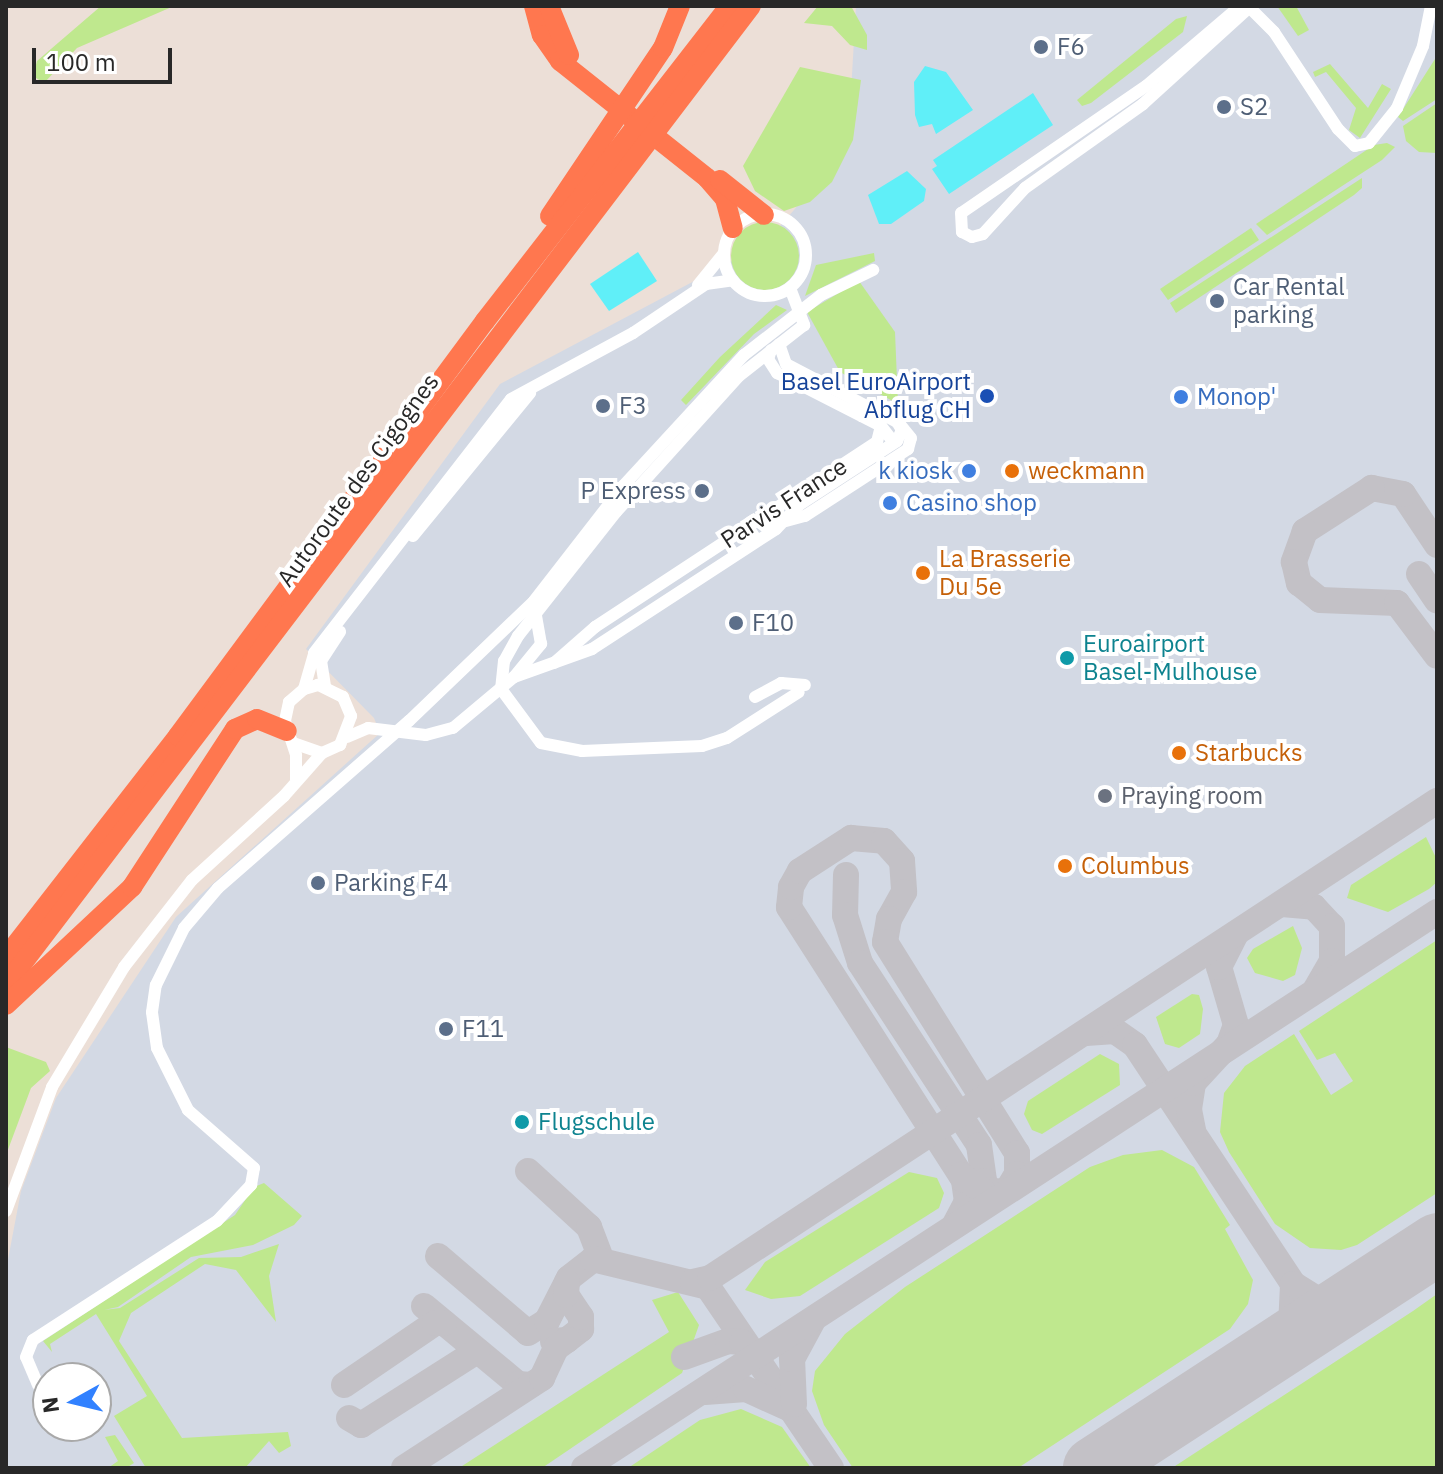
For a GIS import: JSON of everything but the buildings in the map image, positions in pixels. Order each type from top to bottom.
[{"type":"highway","points":[[534,6],[554,54],[764,215]]},
{"type":"highway","points":[[549,6],[563,47],[604,94]]},
{"type":"highway","points":[[485,321],[663,48],[680,6]]},
{"type":"highway","name":"Autoroute des Cigognes","points":[[6,957],[178,736],[485,321],[729,6]]},
{"type":"highway","name":"Autoroute des Cigognes","points":[[6,985],[751,6]]},
{"type":"highway","points":[[685,156],[725,199],[733,228]]},
{"type":"highway","points":[[6,1005],[132,887],[235,729],[257,719],[290,737]]},
{"type":"street","points":[[1247,7],[1274,32],[1338,129],[1355,146],[1369,143],[1397,108],[1423,46],[1431,6]]},
{"type":"street","points":[[1247,7],[1143,104],[1025,188],[983,234],[972,237],[962,232],[961,213],[1156,79],[1247,7]]},
{"type":"street","points":[[296,780],[286,712],[304,689],[314,653],[349,614],[475,442],[511,399],[633,333],[687,295],[713,281],[733,280],[759,296],[790,288],[805,267],[804,241],[791,223],[764,215],[733,228],[724,253],[687,295]]},
{"type":"street","points":[[724,253],[733,280]]},
{"type":"street","points":[[32,1371],[26,1357],[33,1340],[217,1221],[251,1185],[254,1168],[188,1110],[157,1048],[153,1026],[156,985],[184,928],[218,888],[409,721],[534,601],[658,446],[784,321],[821,295],[873,270]]},
{"type":"street","points":[[755,697],[781,683],[802,689],[727,738],[702,746],[582,751],[536,739],[501,689],[504,661],[536,616],[658,464],[739,376],[804,325],[790,288]]},
{"type":"street","points":[[514,677],[580,656],[783,522],[799,505],[897,441],[902,430],[897,422],[786,364],[775,347]]},
{"type":"street","points":[[775,347],[768,359],[777,373],[881,426],[892,440]]},
{"type":"street","points":[[391,558],[475,464],[514,409],[554,374]]},
{"type":"street","name":"Parvis France","points":[[550,667],[595,627],[877,442],[881,426]]},
{"type":"street","points":[[475,442],[475,464]]},
{"type":"street","points":[[676,573],[688,582]]},
{"type":"street","points":[[347,737],[348,705],[325,686],[321,661],[349,614]]},
{"type":"street","points":[[6,1211],[52,1087],[124,967],[192,880],[322,753],[347,737],[368,728],[441,733],[476,713],[514,677],[541,644],[536,616]]},
{"type":"street","points":[[304,689],[325,686]]},
{"type":"street","points":[[290,737],[322,753]]},
{"type":"shaded area","points":[[856,6],[1437,6],[1437,1468],[6,1468],[6,1270],[21,1191],[56,1098],[176,917],[380,733],[374,718],[306,649],[500,384],[764,244],[848,143]]},
{"type":"green space","points":[[101,6],[174,6],[77,48],[44,83],[33,76],[37,61]]},
{"type":"green space","points":[[818,6],[851,6],[867,35],[867,50],[850,45],[832,26],[804,23]]},
{"type":"green space","points":[[1277,6],[1296,6],[1309,30],[1298,36]]},
{"type":"green space","points":[[1187,16],[1183,32],[1091,103],[1082,106],[1077,100],[1176,19]]},
{"type":"green space","points":[[1437,46],[1437,99],[1403,121],[1398,117],[1435,59]]},
{"type":"green space","points":[[1330,64],[1368,108],[1382,84],[1391,89],[1360,138],[1349,130],[1356,108],[1326,72],[1315,77],[1313,72]]},
{"type":"green space","points":[[800,67],[861,80],[853,140],[832,182],[810,202],[784,211],[755,191],[743,166]]},
{"type":"green space","points":[[1437,103],[1437,153],[1419,152],[1406,141],[1403,126]]},
{"type":"green space","points":[[1387,143],[1395,147],[1382,160],[1267,235],[1256,224],[1374,145]]},
{"type":"green space","points":[[1362,178],[1362,188],[1354,195],[1176,313],[1170,303]]},
{"type":"green space","points":[[765,222],[778,224],[789,232],[797,243],[797,269],[789,280],[778,288],[765,290],[752,288],[741,280],[733,269],[731,256],[733,243],[741,232],[752,224]]},
{"type":"green space","points":[[1251,228],[1259,240],[1168,300],[1160,289]]},
{"type":"green space","points":[[874,253],[875,261],[805,296],[816,265]]},
{"type":"green space","points":[[859,281],[895,332],[898,404],[840,372],[807,312]]},
{"type":"green space","points":[[776,305],[787,310],[754,334],[686,405],[681,400],[720,357]]},
{"type":"green space","points":[[1426,837],[1437,860],[1437,882],[1429,889],[1388,912],[1347,898],[1351,885]]},
{"type":"green space","points":[[1293,926],[1302,948],[1295,975],[1283,981],[1255,973],[1247,958],[1253,949]]},
{"type":"green space","points":[[1437,940],[1437,1193],[1357,1245],[1341,1250],[1310,1248],[1275,1224],[1229,1152],[1220,1132],[1224,1093],[1245,1066],[1294,1034],[1331,1095],[1353,1081],[1335,1053],[1317,1060],[1299,1031]]},
{"type":"green space","points":[[1192,994],[1199,995],[1203,1009],[1200,1034],[1179,1048],[1165,1044],[1156,1017]]},
{"type":"green space","points":[[6,1047],[46,1062],[50,1071],[31,1088],[6,1155]]},
{"type":"green space","points":[[1100,1054],[1119,1064],[1120,1085],[1042,1134],[1032,1130],[1024,1114],[1028,1101]]},
{"type":"green space","points":[[1162,1150],[1194,1167],[1230,1225],[1225,1229],[1253,1280],[1248,1304],[1230,1329],[1018,1468],[853,1468],[824,1425],[812,1391],[815,1371],[845,1334],[905,1287],[1090,1167],[1123,1155]]},
{"type":"green space","points":[[909,1172],[937,1178],[944,1193],[939,1208],[800,1296],[771,1299],[745,1290],[765,1262]]},
{"type":"green space","points":[[264,1183],[302,1216],[294,1225],[253,1245],[191,1257],[118,1307],[104,1310],[120,1308],[199,1258],[241,1257],[279,1244],[269,1276],[276,1322],[236,1270],[205,1264],[131,1313],[119,1341],[182,1438],[288,1432],[291,1446],[279,1453],[269,1441],[245,1468],[146,1468],[114,1416],[147,1396],[96,1314],[50,1344],[52,1352],[43,1341],[235,1215],[254,1187]]},
{"type":"green space","points":[[678,1292],[699,1325],[682,1373],[542,1468],[459,1468],[669,1332],[652,1300]]},
{"type":"green space","points":[[1437,1294],[1437,1468],[1172,1468],[1413,1311]]},
{"type":"green space","points":[[741,1409],[782,1427],[811,1468],[628,1468],[700,1420]]},
{"type":"green space","points":[[115,1435],[134,1463],[126,1468],[108,1468],[118,1461],[108,1442],[112,1442],[112,1436]]},
{"type":"water","points":[[925,66],[946,72],[973,110],[936,134],[932,124],[919,127],[915,115],[914,82]]},
{"type":"water","points":[[1033,93],[1053,125],[949,194],[932,169],[937,166],[933,160]]},
{"type":"water","points":[[907,171],[926,189],[924,201],[891,224],[879,224],[868,195]]},
{"type":"water","points":[[638,252],[657,281],[609,311],[590,284]]},
{"type":"taxiway","points":[[1437,545],[1403,494],[1372,488],[1305,531],[1294,562],[1299,583],[1320,600],[1397,603],[1437,656]]},
{"type":"taxiway","points":[[1419,574],[1437,601]]},
{"type":"taxiway","points":[[693,1282],[710,1278],[1437,801]]},
{"type":"taxiway","points":[[954,1226],[967,1202],[964,1180],[789,907],[791,887],[800,871],[851,838],[884,841],[902,861],[904,892],[889,919],[885,942],[1017,1153],[1017,1174],[1006,1192],[982,1190],[961,1175]]},
{"type":"taxiway","points":[[846,875],[845,915],[860,963],[979,1145],[984,1181],[976,1204]]},
{"type":"taxiway","points":[[1282,904],[1314,907],[1332,926],[1332,961],[1316,989]]},
{"type":"taxiway","points":[[584,1468],[1437,912]]},
{"type":"taxiway","points":[[1193,1130],[1189,1109],[1193,1083],[1229,1044],[1236,1025],[1219,967],[1235,935]]},
{"type":"taxiway","points":[[1086,1033],[1115,1031],[1135,1045],[1293,1284]]},
{"type":"taxiway","points":[[528,1171],[589,1227],[602,1261]]},
{"type":"taxiway","points":[[438,1256],[528,1333],[547,1321],[569,1278],[593,1259],[708,1287],[831,1468]]},
{"type":"taxiway","points":[[553,1341],[567,1340],[581,1329],[581,1317],[566,1295],[567,1282]]},
{"type":"taxiway","points":[[1271,1352],[1291,1327],[1293,1284],[1323,1303],[1357,1296]]},
{"type":"taxiway","points":[[424,1306],[518,1384],[531,1385]]},
{"type":"taxiway","points":[[794,1404],[792,1359],[812,1322]]},
{"type":"taxiway","points":[[344,1385],[435,1323],[444,1323]]},
{"type":"taxiway","points":[[404,1468],[542,1378],[556,1348],[567,1340]]},
{"type":"taxiway","points":[[684,1357],[728,1341],[742,1342],[757,1355]]},
{"type":"taxiway","points":[[349,1418],[361,1425],[477,1351]]},
{"type":"taxiway","points":[[705,1392],[746,1389],[788,1408]]},
{"type":"runway","points":[[1094,1468],[1437,1244]]},
{"type":"place","name":"F6","points":[[1041,47]]},
{"type":"place","name":"S2","points":[[1224,107]]},
{"type":"place","name":"Car Rental parking","points":[[1217,301]]},
{"type":"place","name":"Basel EuroAirport Abflug CH","points":[[987,396]]},
{"type":"place","name":"Monop'","points":[[1181,397]]},
{"type":"place","name":"F3","points":[[603,406]]},
{"type":"place","name":"k kiosk","points":[[969,471]]},
{"type":"place","name":"weckmann","points":[[1012,471]]},
{"type":"place","name":"P Express","points":[[702,491]]},
{"type":"place","name":"Casino shop","points":[[890,503]]},
{"type":"place","name":"La Brasserie Du 5e","points":[[923,573]]},
{"type":"place","name":"F10","points":[[736,623]]},
{"type":"place","name":"Euroairport Basel-Mulhouse","points":[[1067,658]]},
{"type":"place","name":"Starbucks","points":[[1179,753]]},
{"type":"place","name":"Praying room","points":[[1105,796]]},
{"type":"place","name":"Columbus","points":[[1065,866]]},
{"type":"place","name":"Parking F4","points":[[318,883]]},
{"type":"place","name":"F11","points":[[446,1029]]},
{"type":"place","name":"Flugschule","points":[[522,1122]]}]
